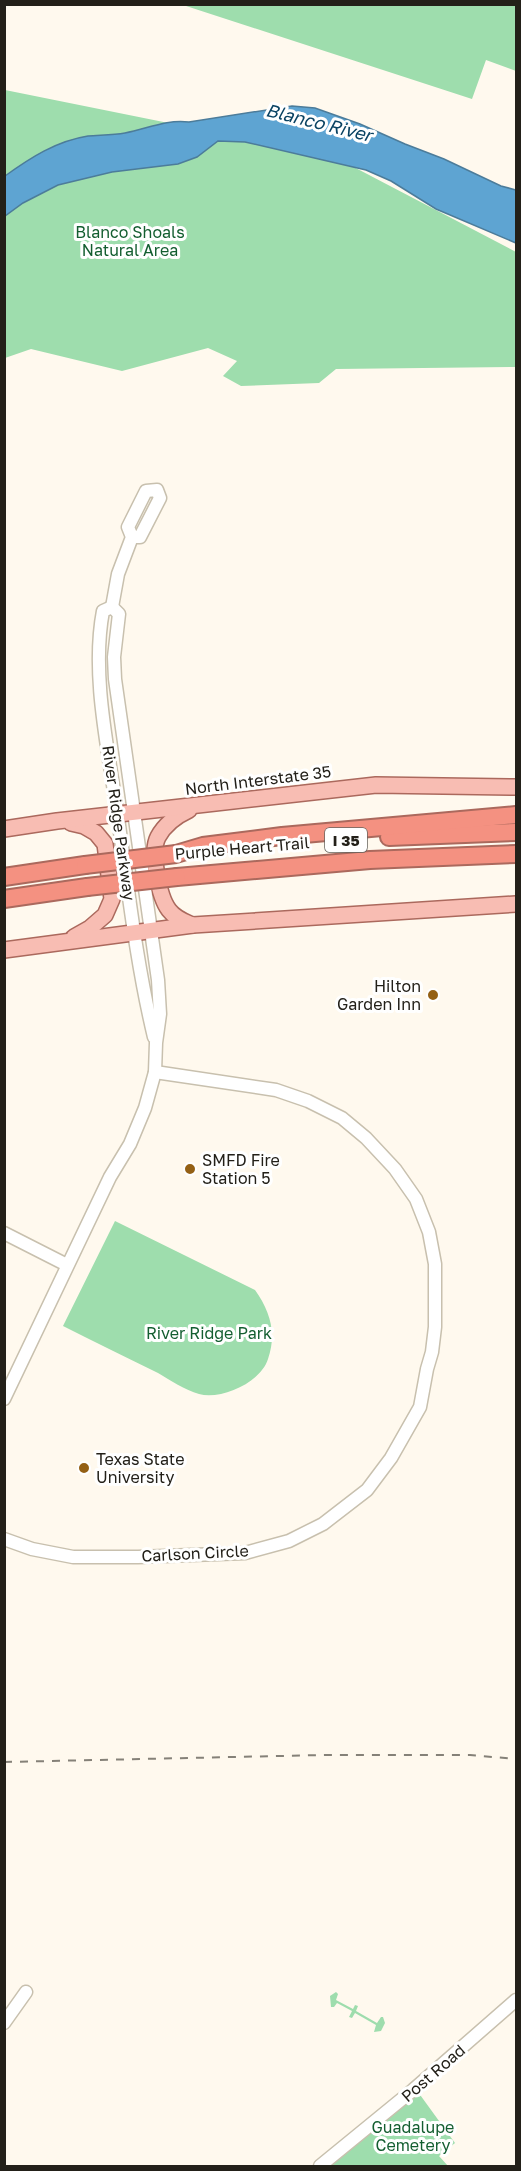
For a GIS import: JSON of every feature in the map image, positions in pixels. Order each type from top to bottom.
[{"type":"highway","points":[[176,854],[203,846],[282,836],[516,815]]},
{"type":"highway","name":"Purple Heart Trail","points":[[4,877],[176,854],[396,836],[516,832]]},
{"type":"highway","name":"Purple Heart Trail","points":[[4,899],[177,877],[359,861],[516,854]]},
{"type":"main road","name":"North Interstate 35","points":[[4,829],[376,785],[516,787]]},
{"type":"main road","points":[[193,925],[178,919],[170,912],[162,898],[154,850],[157,839],[169,822],[195,807]]},
{"type":"main road","points":[[57,821],[84,826],[96,833],[105,843],[112,899],[105,915],[69,941]]},
{"type":"main road","points":[[4,950],[193,925],[516,903]]},
{"type":"street","name":"River Ridge Parkway","points":[[112,607],[118,574],[132,537]]},
{"type":"street","name":"River Ridge Parkway","points":[[4,1399],[67,1265],[110,1178],[130,1144],[145,1108],[155,1072],[160,1014],[158,980],[115,679],[114,657],[119,614],[112,607]]},
{"type":"street","name":"River Ridge Parkway","points":[[112,607],[103,611],[99,662],[134,933],[142,983],[156,1043]]},
{"type":"street","name":"Carlson Circle","points":[[4,1539],[32,1549],[73,1557],[245,1553],[289,1541],[323,1524],[367,1490],[391,1458],[420,1407],[435,1327],[433,1251],[429,1232],[416,1199],[395,1169],[366,1138],[342,1118],[308,1101],[276,1090],[155,1072]]},
{"type":"street","points":[[4,1233],[67,1265]]},
{"type":"street","points":[[4,2023],[26,1992]]},
{"type":"street","name":"Post Road","points":[[320,2166],[413,2090],[516,2000]]},
{"type":"green space","points":[[183,5],[516,5],[516,71],[486,60],[472,99]]},
{"type":"green space","name":"Blanco Shoals Natural Area","points":[[5,90],[228,135],[262,119],[516,252],[516,367],[336,369],[319,383],[241,386],[223,376],[237,361],[208,348],[122,371],[31,349],[5,358]]},
{"type":"green space","name":"River Ridge Park","points":[[115,1221],[255,1290],[265,1306],[272,1331],[268,1359],[258,1375],[229,1392],[199,1394],[63,1326]]},
{"type":"green space","points":[[336,1992],[338,1994],[336,2000],[353,2009],[355,2005],[358,2006],[356,2011],[377,2023],[383,2017],[385,2023],[381,2031],[374,2032],[376,2025],[355,2013],[352,2018],[349,2017],[352,2011],[337,2003],[331,2007],[330,1996]]},
{"type":"green space","name":"Guadalupe Cemetery","points":[[418,2092],[455,2143],[439,2156],[448,2166],[329,2166]]},
{"type":"water","name":"Blanco River","points":[[292,106],[315,108],[360,124],[501,186],[516,190],[516,243],[436,209],[391,181],[366,170],[245,142],[218,141],[197,157],[178,164],[112,172],[58,185],[23,203],[5,216],[5,176],[54,146],[76,138],[125,133],[164,123],[189,122]]},
{"type":"railway","points":[[4,1762],[324,1755],[470,1755],[516,1759]]},
{"type":"place","name":"Hilton Garden Inn","points":[[433,995]]},
{"type":"place","name":"SMFD Fire Station 5","points":[[190,1169]]},
{"type":"place","name":"Texas State University","points":[[84,1468]]}]
